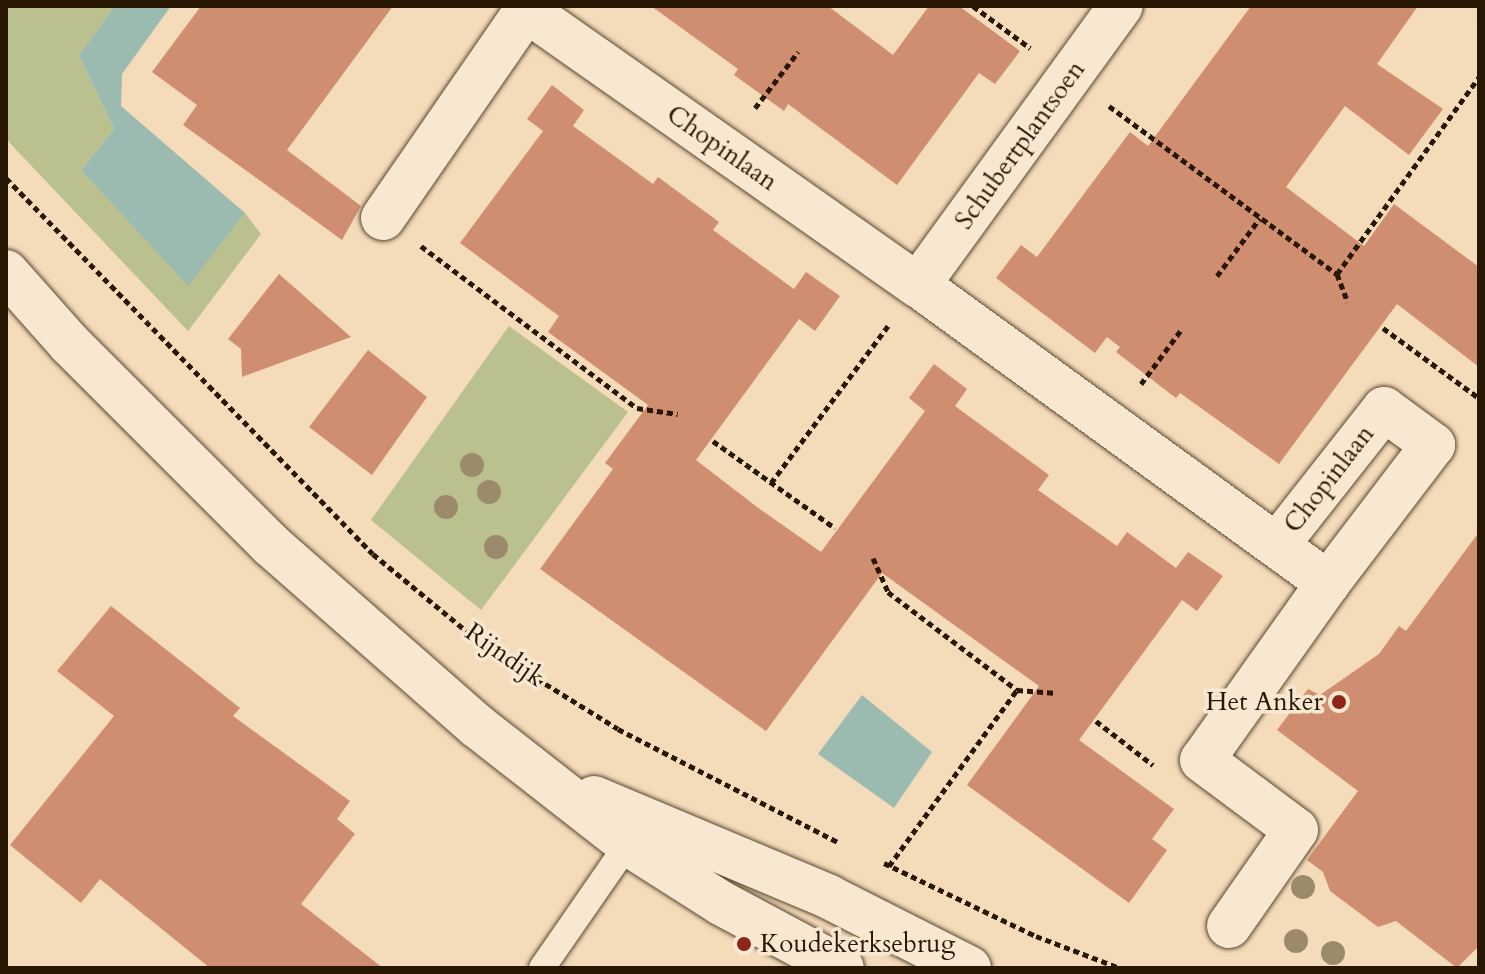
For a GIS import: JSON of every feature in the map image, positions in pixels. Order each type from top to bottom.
[{"type":"street","name":"Schubertplantsoen","points":[[918,285],[1121,6]]},
{"type":"street","name":"Chopinlaan","points":[[383,218],[528,8],[1112,424],[1328,583]]},
{"type":"street","points":[[6,272],[70,344],[271,545],[537,773],[636,831],[721,903],[842,968]]},
{"type":"street","name":"Chopinlaan","points":[[1202,760],[1328,583],[1433,445],[1384,409],[1277,545]]},
{"type":"street","points":[[1202,760],[1296,830],[1229,926]]},
{"type":"street","points":[[636,831],[829,897],[969,968]]},
{"type":"lane","points":[[542,968],[636,831]]},
{"type":"path","points":[[973,6],[1337,274],[1348,302]]},
{"type":"path","points":[[725,149],[798,52]]},
{"type":"path","points":[[1337,274],[1479,77]]},
{"type":"path","name":"Rijndijk","points":[[6,178],[373,554],[486,647],[618,729],[847,846]]},
{"type":"path","points":[[383,218],[637,408],[678,414]]},
{"type":"path","points":[[1217,276],[1260,218]]},
{"type":"path","points":[[771,483],[918,285]]},
{"type":"path","points":[[1383,328],[1479,398]]},
{"type":"path","points":[[1112,424],[1181,330]]},
{"type":"path","points":[[713,441],[835,528]]},
{"type":"path","points":[[873,558],[888,592],[1017,690],[1057,693]]},
{"type":"path","points":[[889,866],[1017,690]]},
{"type":"path","points":[[1096,721],[1162,772],[1202,760]]},
{"type":"path","points":[[875,859],[1036,936],[1120,968]]},
{"type":"green space","points":[[6,6],[115,6],[79,55],[114,129],[81,170],[188,285],[245,213],[261,234],[188,331],[6,139]]},
{"type":"green space","points":[[509,326],[628,412],[481,610],[371,520]]},
{"type":"water","points":[[115,6],[171,6],[122,74],[121,106],[245,213],[188,286],[81,170],[114,129],[79,55]]},
{"type":"water","points":[[862,695],[932,752],[894,808],[818,754]]},
{"type":"building","points":[[201,6],[393,6],[287,150],[361,206],[342,240],[183,125],[197,105],[152,72]]},
{"type":"building","points":[[651,6],[828,6],[893,55],[929,6],[959,6],[1020,51],[995,84],[979,73],[897,185],[788,104],[784,111],[734,75],[738,69]]},
{"type":"building","points":[[1251,6],[1418,6],[1377,64],[1443,109],[1409,155],[1345,106],[1286,187],[1364,246],[1394,204],[1479,267],[1479,367],[1397,304],[1279,464],[1180,393],[1176,398],[1116,352],[1120,347],[1107,337],[1095,353],[996,278],[1021,245],[1037,257],[1130,132],[1148,146]]},
{"type":"building","points":[[552,85],[584,110],[573,126],[653,184],[658,177],[719,222],[713,230],[794,289],[806,272],[840,296],[815,331],[799,319],[696,460],[757,507],[821,552],[925,411],[909,398],[934,364],[967,389],[955,406],[1049,475],[1038,490],[1117,546],[1127,532],[1176,568],[1188,552],[1223,576],[1197,611],[1182,600],[1079,740],[1174,809],[1152,839],[1167,850],[1129,903],[967,785],[1039,686],[882,573],[766,731],[540,569],[613,469],[605,463],[648,405],[548,332],[559,316],[460,243],[543,131],[527,119]]},
{"type":"building","points":[[279,274],[351,337],[242,377],[241,349],[228,339]]},
{"type":"building","points":[[368,350],[427,397],[372,475],[309,427]]},
{"type":"building","name":"Het Anker","points":[[1479,532],[1479,946],[1457,968],[1396,921],[1378,927],[1330,891],[1323,872],[1307,860],[1358,791],[1277,730],[1308,689],[1320,695],[1379,654],[1399,626],[1406,631]]},
{"type":"building","points":[[111,606],[240,708],[233,716],[350,801],[337,819],[355,834],[301,904],[383,968],[210,968],[100,879],[81,903],[10,845],[114,716],[57,671]]},
{"type":"place","name":"Het Anker","points":[[1339,702]]},
{"type":"place","name":"Koudekerksebrug","points":[[744,944]]}]
